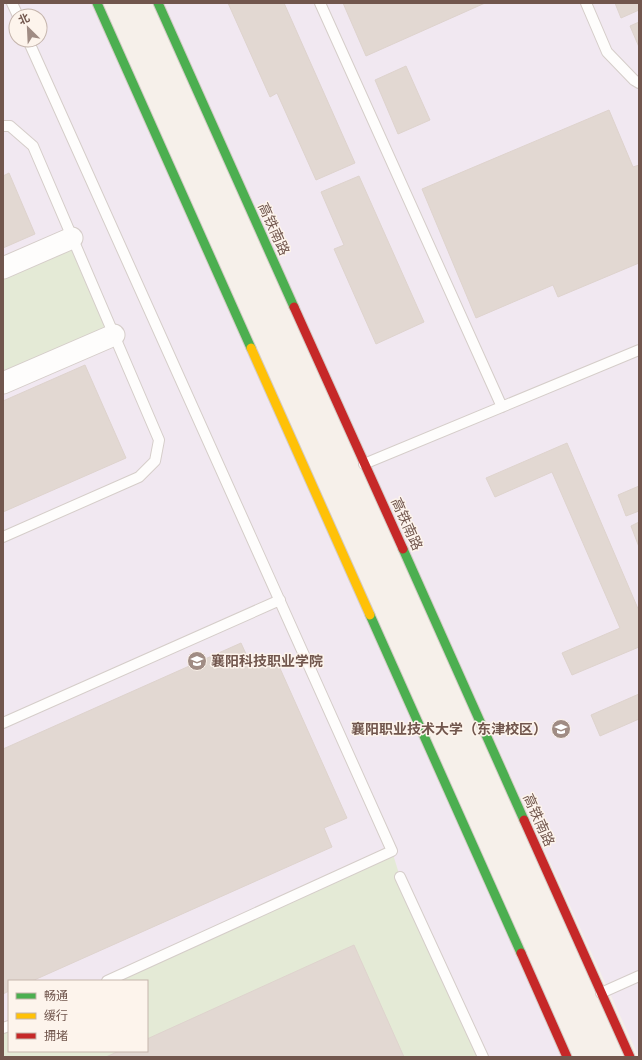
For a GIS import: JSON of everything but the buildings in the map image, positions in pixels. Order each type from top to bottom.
[{"type":"main road","points":[[98,3],[567,1057]]},
{"type":"main road","name":"高铁南路","points":[[158,3],[630,1057]]},
{"type":"street","points":[[3,268],[72,238]]},
{"type":"street","points":[[3,383],[114,335]]},
{"type":"lane","points":[[320,3],[502,407]]},
{"type":"lane","points":[[586,3],[607,52],[639,84]]},
{"type":"lane","points":[[32,48],[392,851],[109,980]]},
{"type":"lane","points":[[3,126],[10,126],[33,146],[159,440],[155,461],[139,476],[3,537]]},
{"type":"lane","points":[[364,464],[639,350]]},
{"type":"lane","points":[[3,723],[280,600]]},
{"type":"lane","points":[[400,877],[483,1057]]},
{"type":"lane","points":[[601,993],[639,976]]},
{"type":"shaded area","name":"襄阳科技职业学院","points":[[3,3],[97,3],[567,1057],[3,1057]]},
{"type":"shaded area","name":"襄阳职业技术大学（东津校区）","points":[[158,3],[639,3],[639,1057]]},
{"type":"green space","points":[[72,238],[114,335],[3,383],[3,268]]},
{"type":"green space","points":[[392,851],[400,877],[483,1057],[3,1057],[3,1028],[8,1026],[8,1052],[148,1052],[148,980],[109,980]]},
{"type":"traffic: fast","points":[[97,3],[251,348]]},
{"type":"traffic: fast","points":[[158,3],[294,307]]},
{"type":"traffic: fast","points":[[403,549],[524,820]]},
{"type":"traffic: fast","points":[[370,615],[521,953]]},
{"type":"traffic: slow","points":[[251,348],[370,615]]},
{"type":"traffic: jam","points":[[294,307],[403,549]]},
{"type":"traffic: jam","points":[[524,820],[630,1057]]},
{"type":"traffic: jam","points":[[521,953],[567,1057]]},
{"type":"place","name":"襄阳科技职业学院","points":[[197,661]]},
{"type":"place","name":"襄阳职业技术大学（东津校区）","points":[[561,729]]}]
